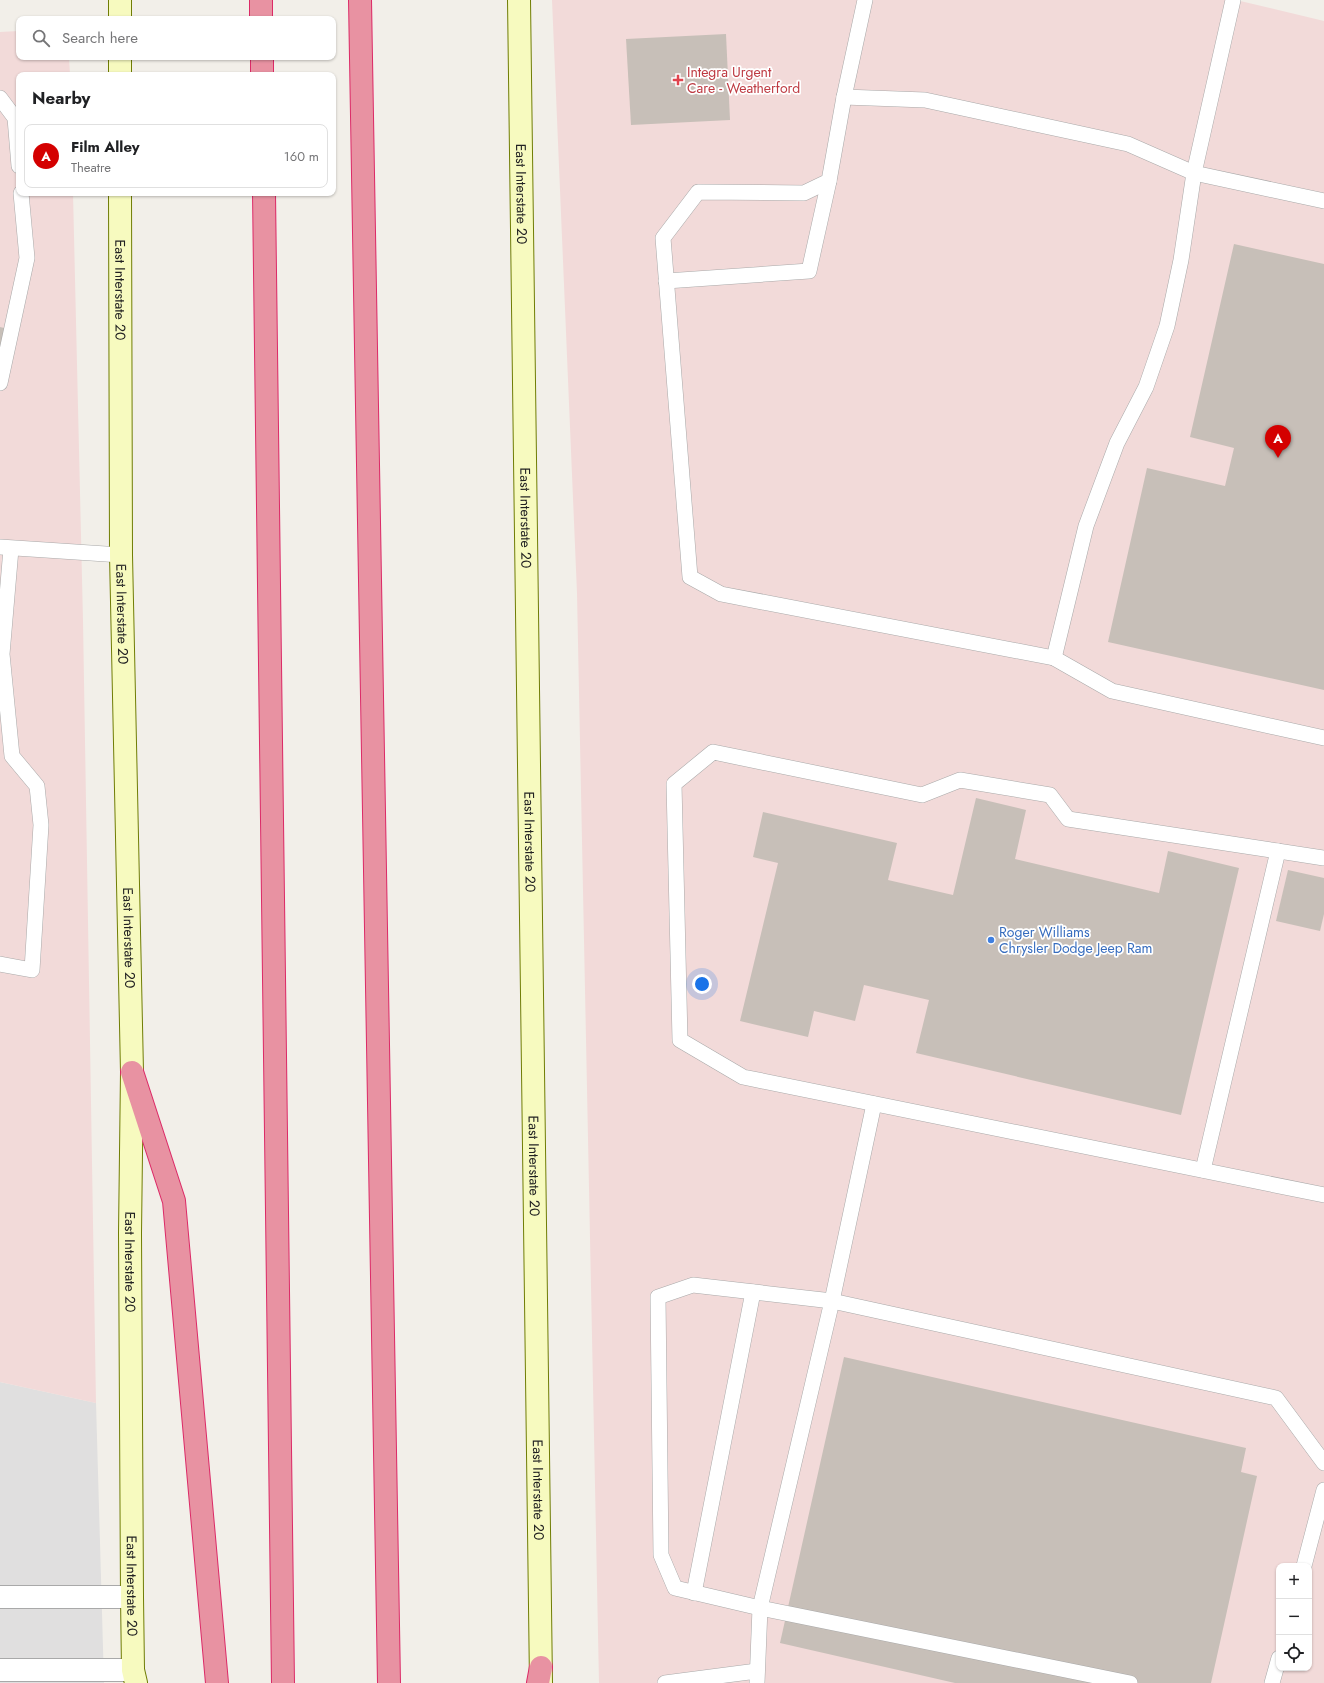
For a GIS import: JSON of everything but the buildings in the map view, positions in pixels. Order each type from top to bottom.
[{"type":"highway","points":[[261,0],[262,16]]},
{"type":"highway","points":[[360,0],[389,1683]]},
{"type":"highway","points":[[262,60],[262,72]]},
{"type":"highway","points":[[264,196],[283,1683]]},
{"type":"highway","points":[[132,1072],[174,1201],[217,1683]]},
{"type":"main road","points":[[120,0],[120,16]]},
{"type":"main road","name":"East Interstate 20","points":[[519,0],[540,1678]]},
{"type":"main road","points":[[120,60],[120,72]]},
{"type":"main road","name":"East Interstate 20","points":[[120,196],[121,556],[132,1072],[130,1248],[132,1596],[134,1676]]},
{"type":"street","points":[[0,1597],[132,1596]]},
{"type":"street","points":[[0,1670],[134,1676]]},
{"type":"lane","points":[[666,281],[809,272],[829,181],[844,97],[865,0]]},
{"type":"lane","points":[[1054,658],[1086,526],[1117,443],[1146,387],[1167,326],[1181,260],[1194,173],[1233,0]]},
{"type":"lane","points":[[844,97],[925,100],[1128,144],[1194,173],[1324,202]]},
{"type":"lane","points":[[0,98],[15,118],[16,130]]},
{"type":"lane","points":[[0,115],[15,118]]},
{"type":"lane","points":[[829,181],[804,193],[698,192],[663,238],[690,577],[720,594],[1054,658],[1112,691],[1324,738]]},
{"type":"lane","points":[[0,383],[27,258],[21,196]]},
{"type":"lane","points":[[0,964],[32,970],[42,825],[37,786],[6,754],[2,654],[6,548],[121,556]]},
{"type":"lane","points":[[1324,858],[1068,819],[1050,795],[960,780],[922,795],[713,752],[674,784],[680,1040],[743,1077],[1324,1194]]},
{"type":"lane","points":[[1203,1170],[1278,851]]},
{"type":"lane","points":[[665,1683],[757,1677],[760,1608],[832,1301],[874,1104]]},
{"type":"lane","points":[[1130,1683],[760,1608],[675,1588],[661,1555],[658,1297],[693,1285],[832,1301],[1276,1398],[1324,1463]]},
{"type":"lane","points":[[694,1593],[753,1292]]},
{"type":"lane","points":[[1305,1563],[1324,1490]]},
{"type":"lane","points":[[1272,1683],[1276,1669]]},
{"type":"shaded area","points":[[552,0],[1236,0],[1324,21],[1324,1683],[599,1683],[577,593]]},
{"type":"shaded area","points":[[16,31],[16,60],[69,60],[70,72],[16,72],[16,196],[73,196],[83,621],[96,1403],[0,1382],[0,32]]},
{"type":"shaded area","points":[[0,1382],[96,1403],[104,1683],[0,1683]]},
{"type":"place","name":"Integra Urgent Care - Weatherford","points":[[678,80]]},
{"type":"place","name":"Film Alley","points":[[1278,458]]},
{"type":"place","name":"Roger Williams Chrysler Dodge Jeep Ram","points":[[991,940]]}]
